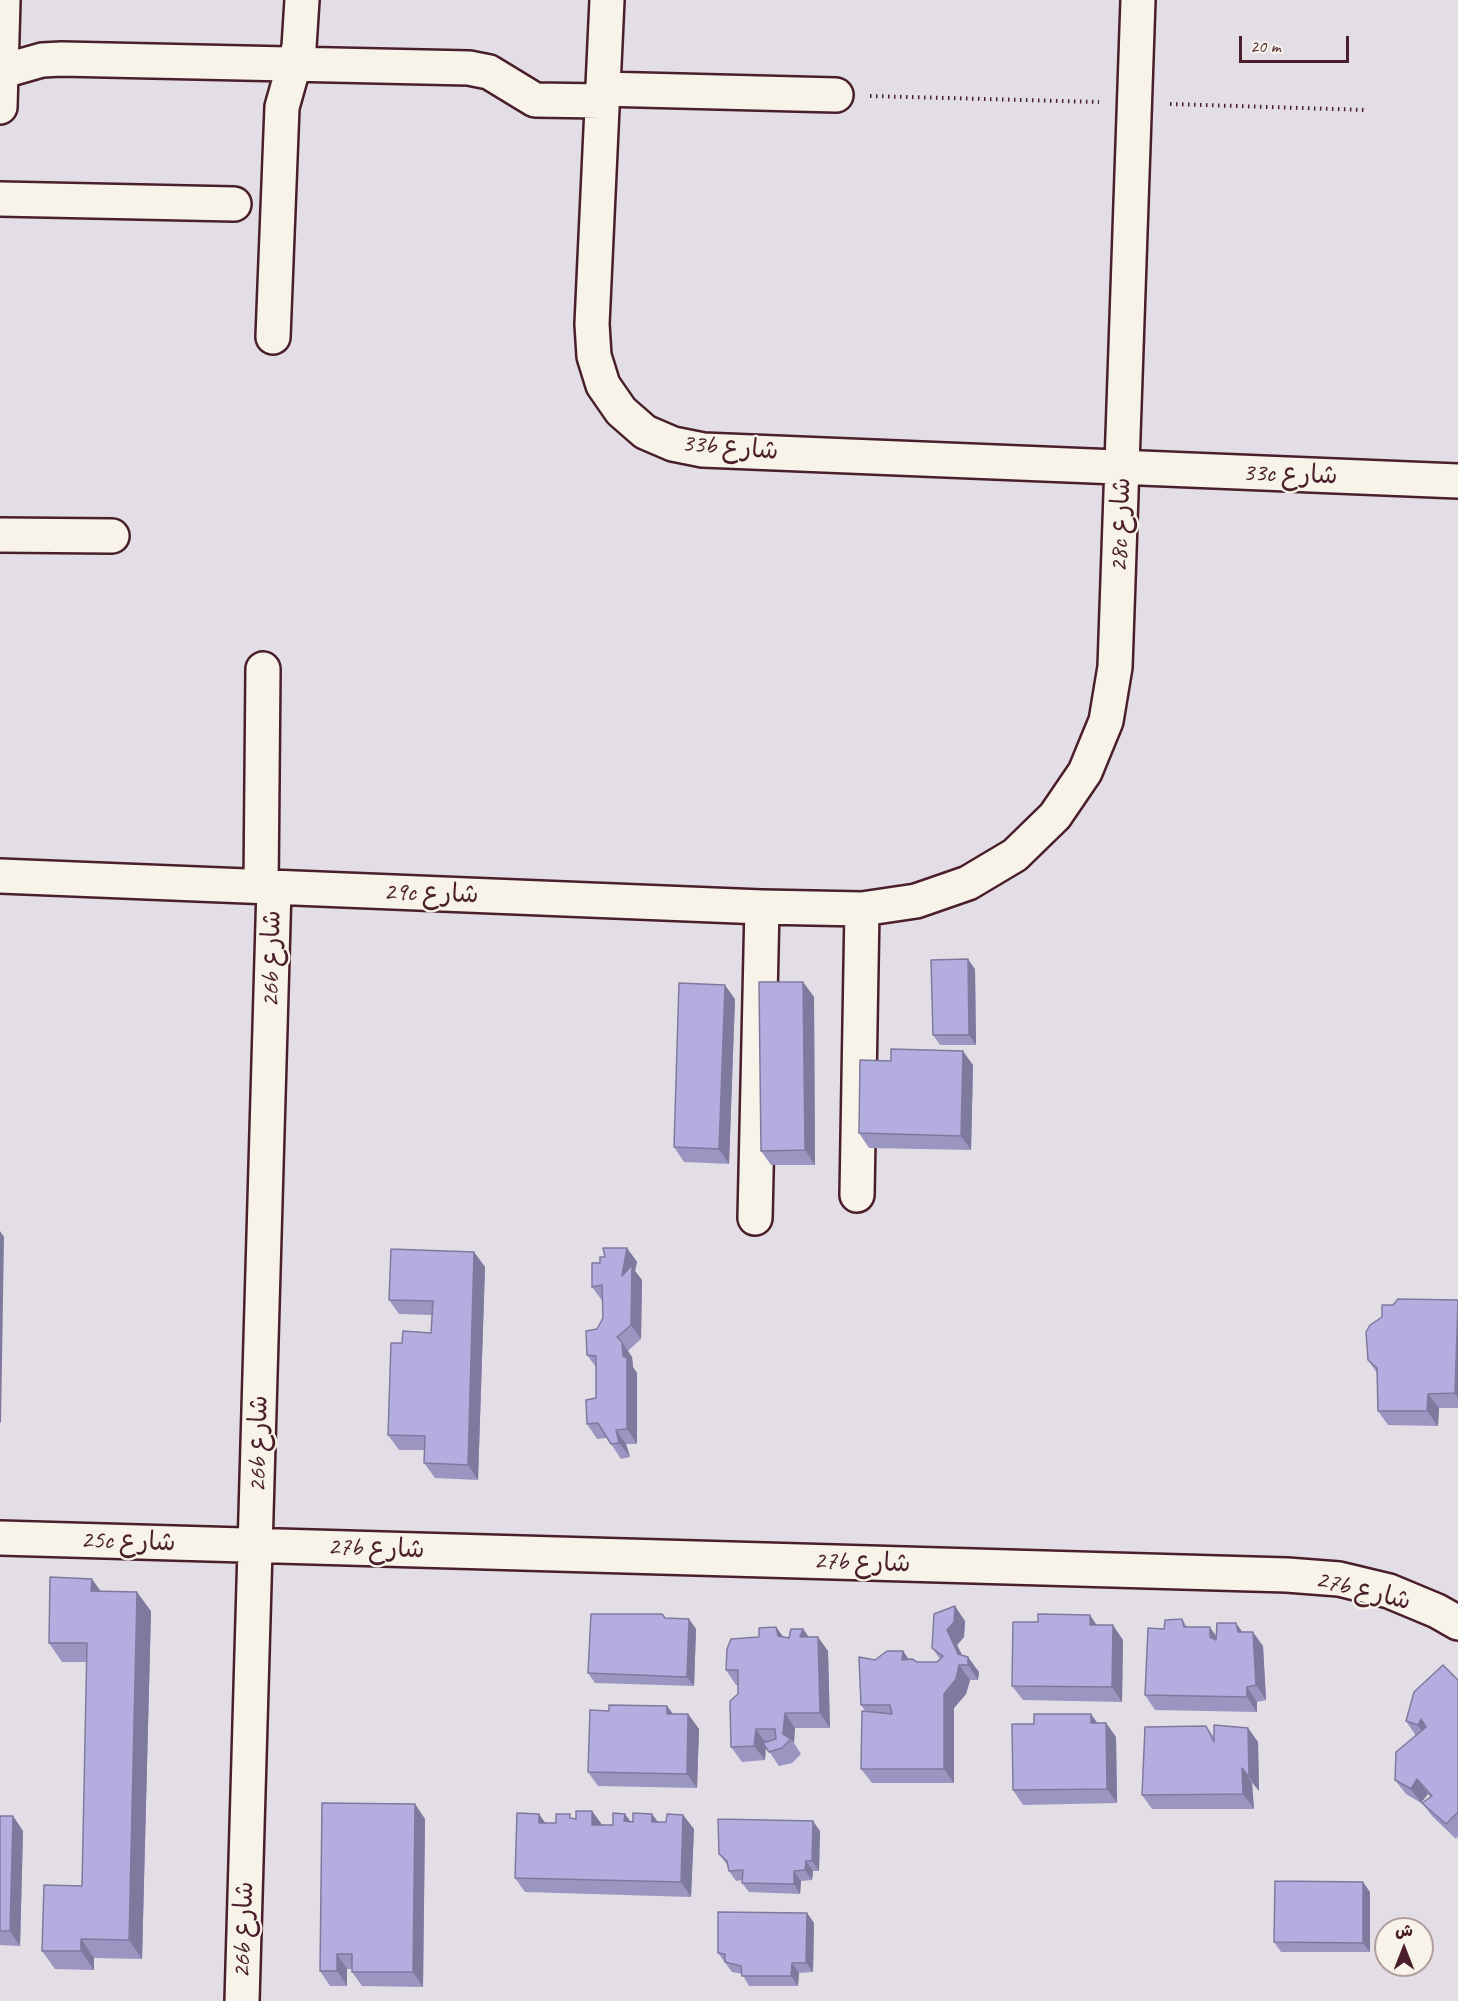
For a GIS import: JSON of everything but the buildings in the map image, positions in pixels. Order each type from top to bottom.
[{"type":"street","points":[[0,107],[3,0]]},
{"type":"street","points":[[273,337],[282,107],[296,64],[302,28],[302,0]]},
{"type":"street","name":"33b شارع","points":[[607,0],[592,324],[594,356],[603,385],[621,411],[645,432],[673,444],[704,450],[1123,468]]},
{"type":"street","name":"28c شارع","points":[[862,909],[916,901],[968,883],[1015,855],[1054,816],[1085,772],[1106,721],[1115,667],[1138,0]]},
{"type":"street","points":[[1,72],[42,60],[63,59],[480,69],[498,77],[518,92],[535,100],[602,95],[836,95]]},
{"type":"street","points":[[0,198],[234,204]]},
{"type":"street","name":"33c شارع","points":[[1123,468],[1458,481]]},
{"type":"street","points":[[0,535],[112,537]]},
{"type":"street","name":"26b شارع","points":[[242,2001],[256,1546],[268,888],[263,669]]},
{"type":"street","name":"29c شارع","points":[[0,876],[762,907],[862,909]]},
{"type":"street","points":[[755,1218],[762,907]]},
{"type":"street","points":[[857,1195],[862,909]]},
{"type":"street","name":"25c شارع","points":[[0,1538],[256,1546]]},
{"type":"street","name":"27b شارع","points":[[256,1546],[1287,1575],[1339,1579],[1389,1591],[1437,1611],[1458,1623]]}]
